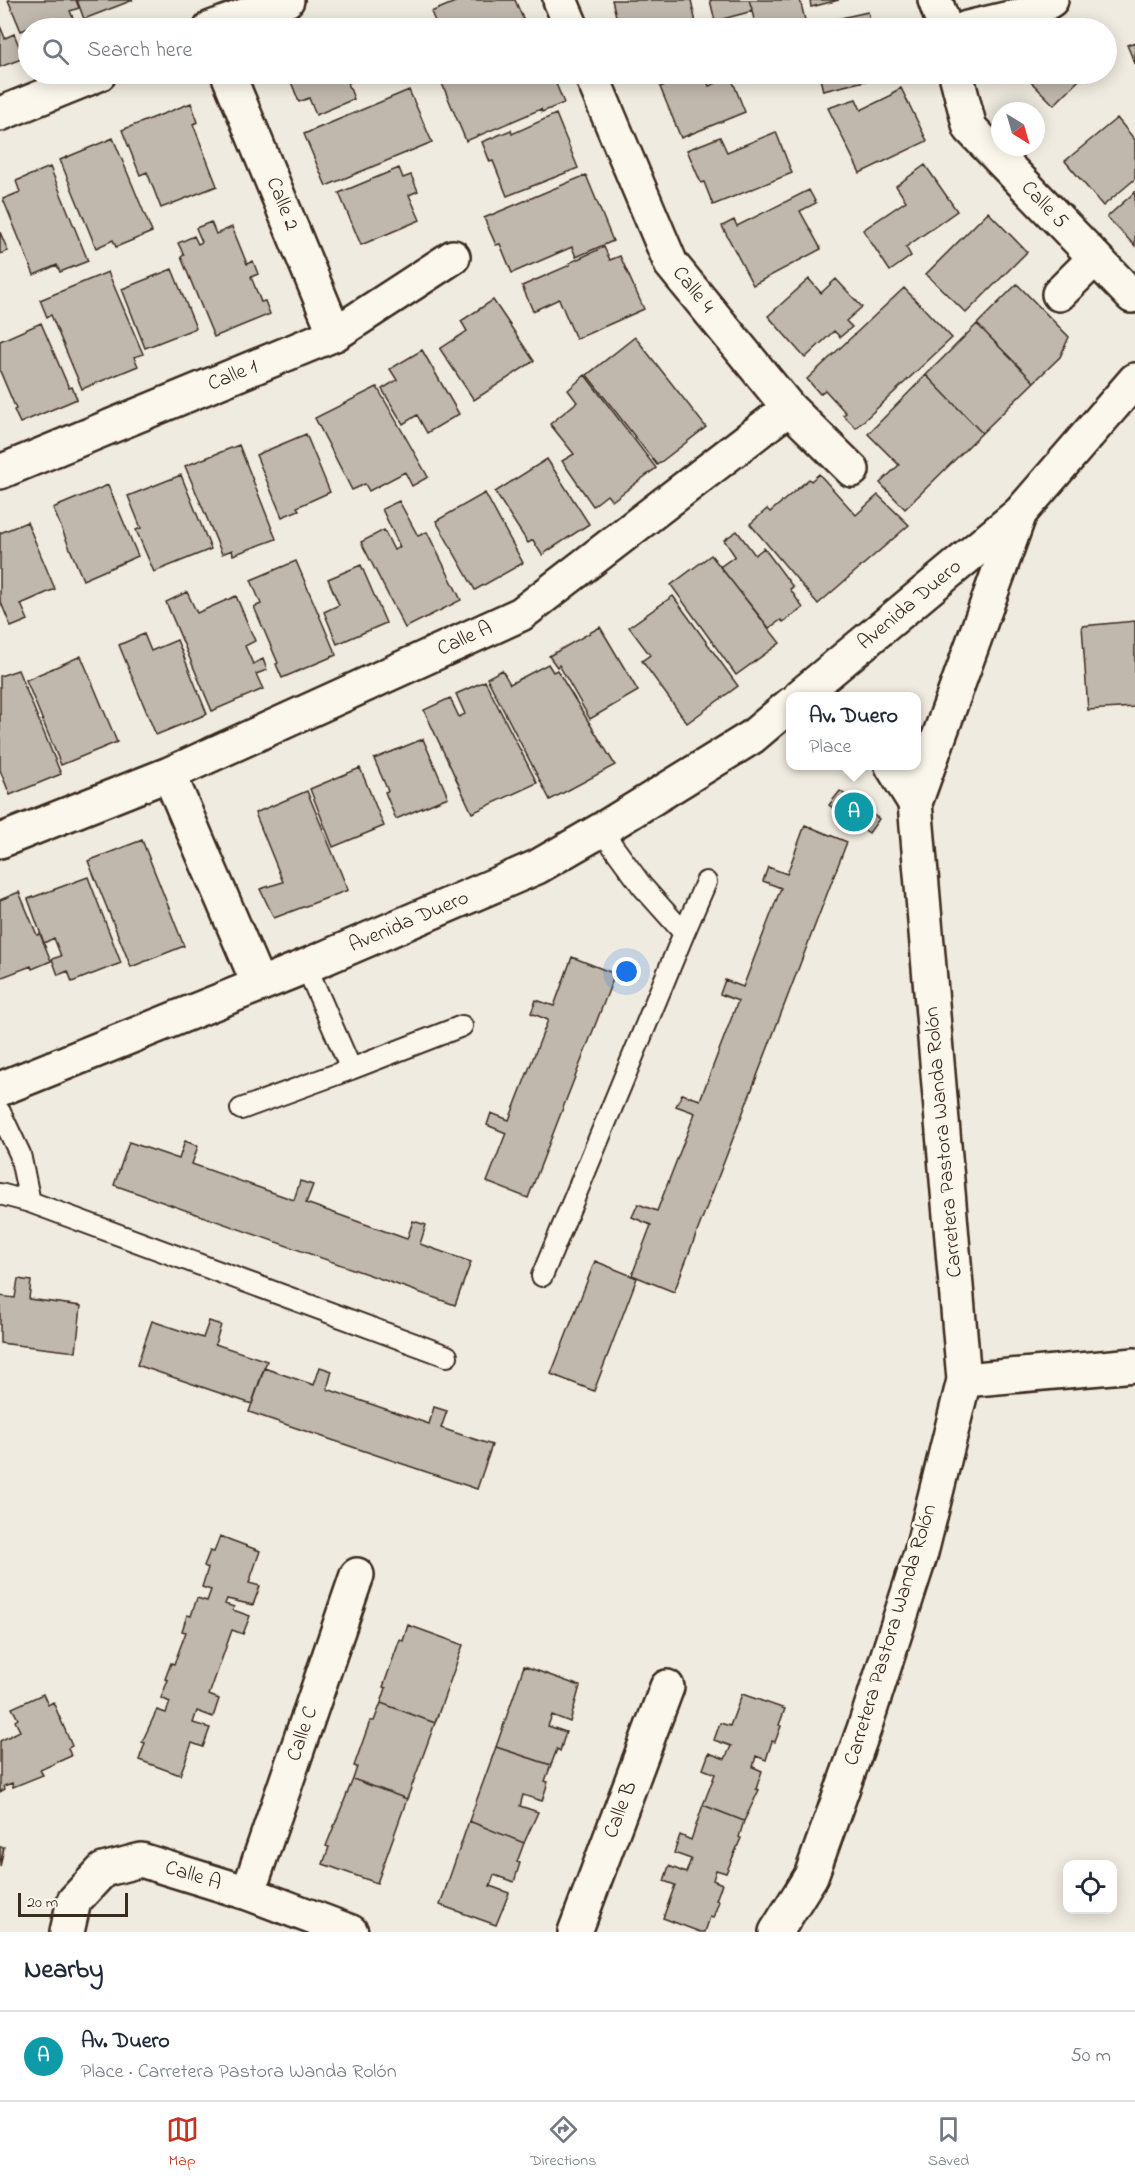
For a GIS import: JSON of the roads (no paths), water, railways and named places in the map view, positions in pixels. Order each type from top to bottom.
[{"type":"street","points":[[238,18],[287,0]]},
{"type":"street","points":[[560,0],[568,18]]},
{"type":"street","points":[[935,0],[941,18]]},
{"type":"street","points":[[1010,18],[1031,13],[1051,0]]},
{"type":"street","points":[[0,114],[74,84]]},
{"type":"street","name":"Calle 2","points":[[232,84],[335,334]]},
{"type":"street","name":"Calle 4","points":[[595,84],[671,264],[789,408],[852,470]]},
{"type":"street","name":"Calle 5","points":[[958,84],[969,128],[1132,296]]},
{"type":"street","name":"Calle 1","points":[[0,472],[335,334],[453,257]]},
{"type":"street","points":[[1059,294],[1095,258]]},
{"type":"street","name":"Carretera Pastora Wanda Rolón","points":[[776,1932],[811,1876],[864,1729],[921,1553],[964,1380],[915,803],[1020,513],[1135,380]]},
{"type":"street","name":"Calle A","points":[[0,840],[169,774],[521,614],[789,408]]},
{"type":"street","name":"Avenida Duero","points":[[805,692],[1020,513]]},
{"type":"street","name":"Avenida Duero","points":[[0,1089],[306,966],[537,867],[752,737],[786,708]]},
{"type":"street","points":[[752,737],[786,736]]},
{"type":"street","points":[[895,770],[915,803]]},
{"type":"street","points":[[169,774],[259,985]]},
{"type":"street","points":[[964,1380],[1135,1365]]},
{"type":"street","name":"Calle C","points":[[248,1893],[357,1575]]},
{"type":"street","name":"Calle B","points":[[575,1932],[667,1688]]},
{"type":"street","name":"Calle A","points":[[67,1932],[74,1901],[103,1870],[141,1860],[248,1893],[351,1932]]},
{"type":"lane","points":[[601,830],[642,886],[684,933]]},
{"type":"lane","points":[[542,1276],[706,882]]},
{"type":"lane","points":[[306,966],[351,1069]]},
{"type":"lane","points":[[241,1109],[462,1026]]},
{"type":"lane","points":[[0,1112],[20,1154],[30,1202]]},
{"type":"lane","points":[[0,1194],[30,1202],[447,1356]]},
{"type":"place","name":"Av. Duero","points":[[854,812]]}]
